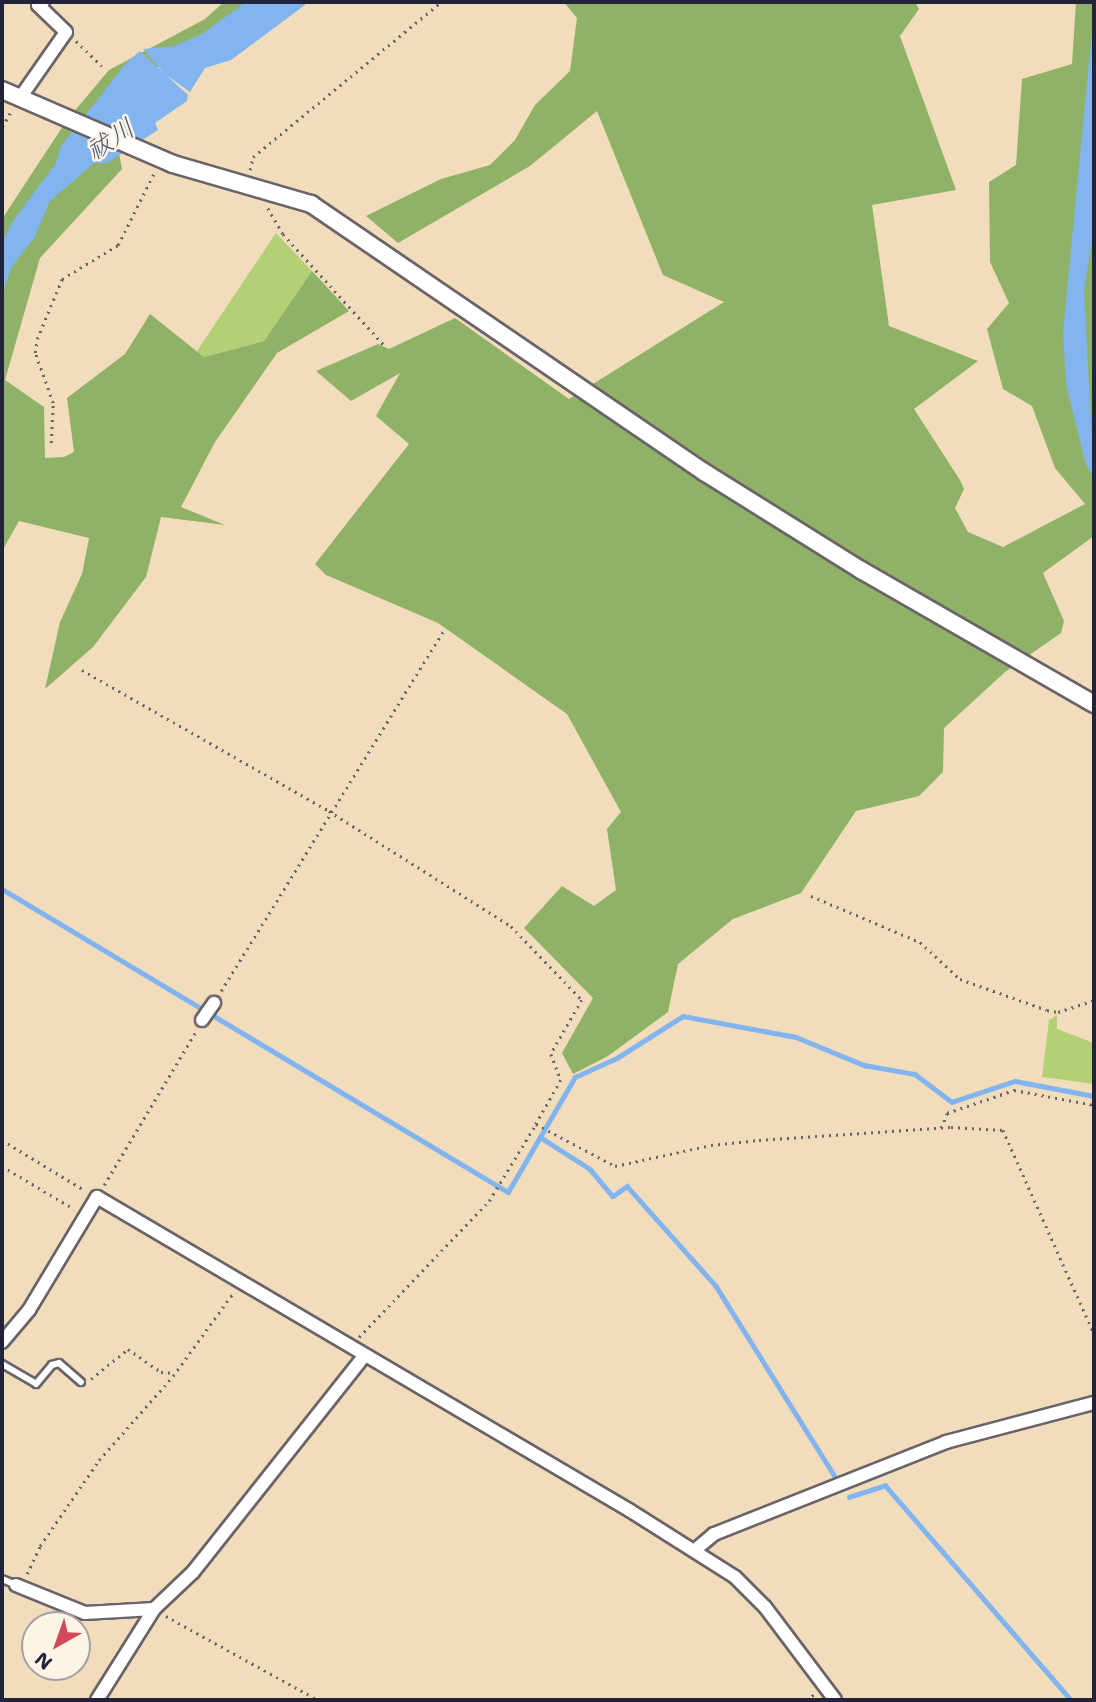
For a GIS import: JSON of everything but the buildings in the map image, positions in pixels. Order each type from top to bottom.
[{"type":"street","points":[[20,98],[66,32],[38,5],[43,2]]},
{"type":"street","points":[[2,89],[67,120],[161,159],[311,204],[347,225],[704,472],[906,597],[1094,704]]},
{"type":"street","points":[[202,1020],[214,1003]]},
{"type":"street","points":[[2,1342],[29,1310],[97,1197],[695,1550],[735,1577],[765,1607],[835,1700]]},
{"type":"street","points":[[97,1700],[154,1609],[192,1572],[364,1356]]},
{"type":"street","points":[[695,1550],[714,1534],[946,1442],[1094,1404]]},
{"type":"street","points":[[19,1586],[85,1613],[154,1609]]},
{"type":"lane","points":[[2,1364],[36,1384],[52,1365],[59,1363],[81,1382]]},
{"type":"lane","points":[[2,1579],[19,1586]]},
{"type":"path","points":[[383,344],[283,234],[252,185],[253,157],[441,2]]},
{"type":"path","points":[[66,32],[102,66]]},
{"type":"path","points":[[2,127],[20,98]]},
{"type":"path","points":[[51,443],[52,403],[35,353],[37,339],[62,279],[118,245],[161,159]]},
{"type":"path","points":[[214,1003],[328,811],[443,631]]},
{"type":"path","points":[[82,670],[328,811],[511,926],[582,1000],[551,1054],[561,1080],[538,1125],[495,1192],[350,1347]]},
{"type":"path","points":[[811,896],[920,943],[960,979],[1058,1012],[1094,1000]]},
{"type":"path","points":[[2,1140],[97,1197],[202,1020]]},
{"type":"path","points":[[941,1128],[947,1113],[1014,1090],[1094,1105]]},
{"type":"path","points":[[538,1125],[615,1166],[711,1145],[941,1128],[1003,1130],[1094,1333]]},
{"type":"path","points":[[2,1166],[85,1216]]},
{"type":"path","points":[[19,1586],[40,1546],[99,1460],[175,1373],[242,1282]]},
{"type":"path","points":[[81,1382],[128,1349],[162,1372],[175,1373]]},
{"type":"path","points":[[154,1609],[318,1700]]},
{"type":"green space","points":[[224,2],[256,2],[179,61],[125,76],[110,106],[122,169],[40,258],[5,380],[44,407],[45,458],[64,457],[74,452],[67,398],[125,354],[150,314],[204,357],[264,341],[312,271],[349,311],[277,353],[215,442],[181,507],[225,525],[161,517],[146,577],[93,647],[45,689],[60,622],[82,574],[89,538],[19,521],[2,551],[2,219],[67,120],[109,70],[205,19]]},
{"type":"green space","points":[[564,2],[915,2],[919,9],[900,36],[956,190],[872,205],[889,326],[978,361],[914,409],[964,489],[955,508],[968,532],[1003,547],[1085,504],[1055,468],[1032,406],[1003,389],[987,329],[1009,303],[990,262],[989,182],[1016,165],[1022,79],[1072,64],[1076,2],[1094,2],[1090,168],[1094,173],[1094,536],[1043,573],[1064,621],[1061,633],[1005,672],[944,728],[943,772],[919,796],[856,811],[801,893],[733,919],[678,964],[668,1012],[608,1056],[573,1074],[562,1053],[593,998],[524,928],[562,886],[594,906],[616,890],[607,829],[621,812],[567,714],[438,623],[326,575],[315,564],[409,444],[376,416],[400,373],[351,401],[316,371],[378,344],[389,349],[455,318],[569,399],[724,302],[663,275],[597,111],[530,166],[398,243],[366,216],[441,179],[490,165],[515,140],[535,105],[570,71],[577,18]]},
{"type":"green space","points":[[276,233],[312,271],[264,341],[204,357],[197,351]]},
{"type":"green space","points":[[1057,1015],[1057,1029],[1094,1043],[1094,1084],[1042,1077],[1049,1020]]},
{"type":"water","name":"祓川","points":[[246,2],[309,2],[231,60],[205,68],[190,92],[166,75],[188,95],[187,101],[155,123],[158,130],[107,163],[94,163],[50,201],[34,238],[11,268],[2,297],[2,244],[12,222],[56,163],[61,146],[127,62],[140,51],[163,72],[143,49],[174,46],[202,34]]},
{"type":"water","points":[[1094,11],[1094,227],[1084,291],[1094,478],[1086,465],[1066,384],[1063,332]]},
{"type":"waterway","points":[[2,889],[508,1192],[575,1077],[617,1058],[683,1016],[796,1037],[864,1065],[915,1074],[952,1102],[1015,1081],[1094,1096]]},
{"type":"waterway","points":[[540,1137],[590,1169],[613,1196],[627,1186],[716,1286],[837,1480]]},
{"type":"waterway","points":[[849,1497],[885,1485],[1071,1700]]}]
